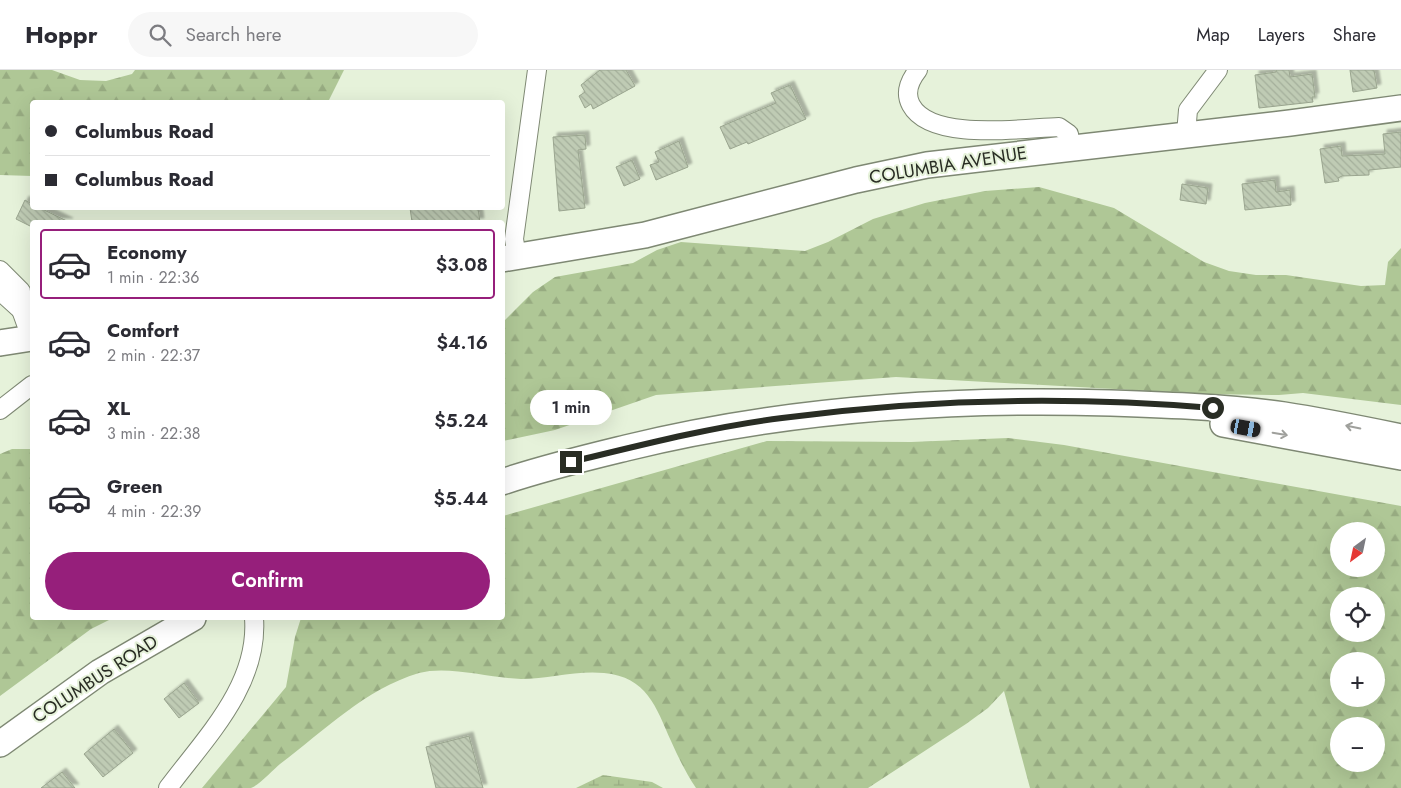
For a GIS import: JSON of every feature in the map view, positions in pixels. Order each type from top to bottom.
[{"type":"main road","name":"COLUMBIA AVENUE","points":[[510,258],[646,235],[856,180],[927,165],[1401,108]]},
{"type":"main road","points":[[0,343],[30,338]]},
{"type":"main road","points":[[505,481],[571,462],[652,442],[780,418],[844,410],[976,401],[1130,404],[1282,415],[1401,437]]},
{"type":"main road","points":[[1130,404],[1197,420],[1401,457]]},
{"type":"main road","name":"COLUMBUS ROAD","points":[[0,744],[100,672],[190,620]]},
{"type":"street","points":[[510,258],[537,70]]},
{"type":"street","points":[[918,70],[907,90],[908,99],[925,120],[952,128],[1060,127],[1069,134],[1071,147]]},
{"type":"street","points":[[1186,134],[1188,110],[1218,70]]},
{"type":"street","points":[[0,270],[19,288],[22,310],[30,332]]},
{"type":"street","points":[[0,291],[22,310]]},
{"type":"street","points":[[0,410],[30,387]]},
{"type":"street","points":[[168,788],[240,689],[248,669],[253,648],[254,620]]},
{"type":"green space","points":[[0,70],[52,70],[80,80],[106,81],[132,74],[135,70],[344,70],[329,100],[30,100],[30,176],[0,175]]},
{"type":"green space","points":[[1039,187],[1114,208],[1204,262],[1229,271],[1256,275],[1286,275],[1361,286],[1385,285],[1388,262],[1401,248],[1401,405],[1303,393],[1279,395],[1204,394],[896,377],[656,395],[555,430],[505,441],[505,320],[533,292],[555,277],[633,263],[657,250],[681,242],[805,251],[828,242],[873,219],[925,203],[985,191]]},
{"type":"green space","points":[[1008,438],[1064,445],[1401,506],[1401,788],[1030,788],[1004,691],[988,708],[966,724],[868,788],[696,788],[679,759],[655,706],[640,687],[630,681],[619,676],[594,672],[521,679],[443,670],[419,673],[399,680],[363,700],[280,764],[254,787],[202,788],[286,687],[295,637],[300,620],[505,620],[505,515],[767,441],[911,442]]},
{"type":"green space","points":[[12,449],[30,449],[30,620],[109,620],[91,629],[0,696],[0,454]]},
{"type":"green space","points":[[603,775],[652,782],[663,788],[576,788]]},
{"type":"building","points":[[600,70],[626,70],[635,86],[593,109],[591,104],[585,108],[579,96],[585,92],[581,85]]},
{"type":"building","points":[[1276,70],[1289,70],[1290,77],[1312,74],[1315,97],[1312,97],[1313,102],[1259,108],[1255,75],[1276,72]]},
{"type":"building","points":[[1350,70],[1374,70],[1377,88],[1353,92]]},
{"type":"building","points":[[790,85],[806,119],[748,144],[747,142],[730,149],[720,127],[776,103],[771,93]]},
{"type":"building","points":[[1401,132],[1401,167],[1369,170],[1369,175],[1342,176],[1338,178],[1339,181],[1325,183],[1320,149],[1341,146],[1342,156],[1385,154],[1383,134]]},
{"type":"building","points":[[585,135],[586,149],[578,150],[585,208],[559,211],[553,137]]},
{"type":"building","points":[[679,141],[688,167],[656,180],[650,165],[659,162],[655,152]]},
{"type":"building","points":[[632,160],[640,179],[624,186],[616,167]]},
{"type":"building","points":[[1275,180],[1276,192],[1290,190],[1291,205],[1245,210],[1242,184]]},
{"type":"building","points":[[1182,184],[1208,188],[1206,204],[1180,200]]},
{"type":"building","points":[[25,200],[30,203],[30,210],[44,210],[65,220],[30,220],[30,226],[16,219]]},
{"type":"building","points":[[410,210],[478,210],[480,220],[412,220]]},
{"type":"building","points":[[184,683],[199,703],[179,718],[164,699]]},
{"type":"building","points":[[114,729],[133,753],[103,777],[84,754]]},
{"type":"building","points":[[469,736],[483,788],[436,788],[426,747]]},
{"type":"building","points":[[62,772],[75,788],[41,788]]},
{"type":"route","points":[[571,462],[708,430],[844,410],[976,401],[1054,401],[1213,408]]}]
